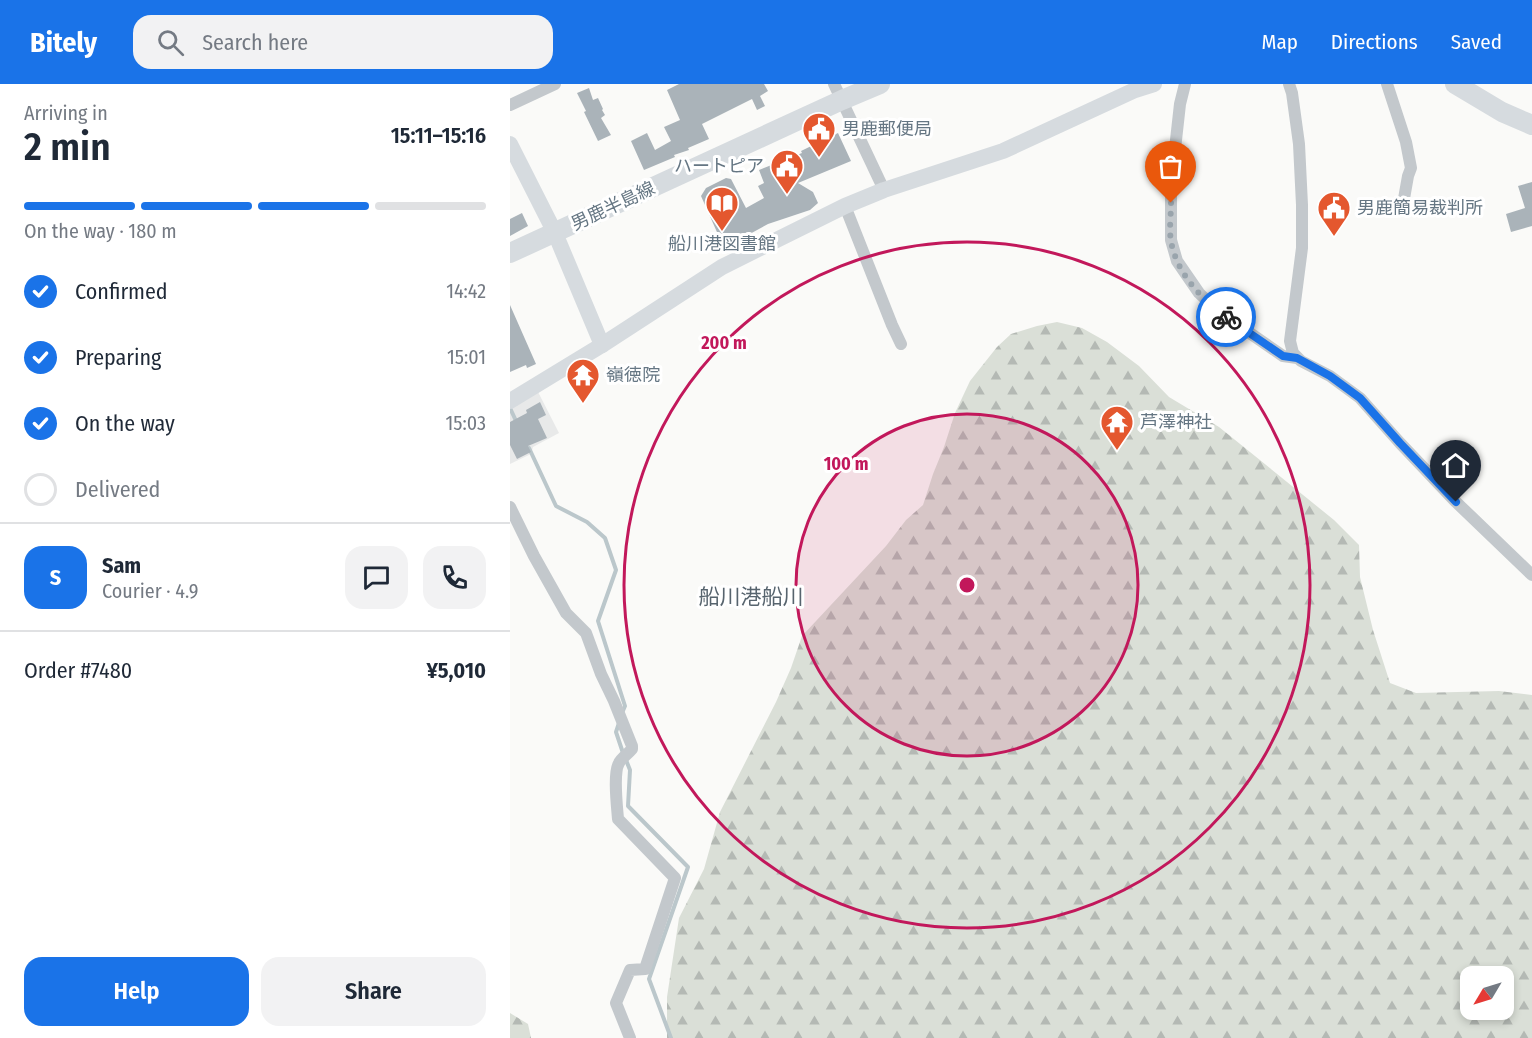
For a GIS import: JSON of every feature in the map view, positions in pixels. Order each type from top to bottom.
[{"type":"main road","name":"男鹿半島線","points":[[510,254],[639,193],[838,92],[879,84]]},
{"type":"main road","points":[[1455,84],[1502,112],[1532,125]]},
{"type":"street","points":[[510,105],[555,84]]},
{"type":"street","points":[[510,401],[602,345],[722,267],[845,206],[884,190],[1003,151],[1133,87],[1154,84]]},
{"type":"street","points":[[1185,84],[1180,104],[1172,185],[1171,240],[1177,261],[1198,293],[1218,312],[1283,356],[1297,358],[1330,376],[1360,398],[1456,502],[1532,575]]},
{"type":"street","points":[[1289,84],[1299,144],[1302,205],[1302,248],[1290,341],[1297,358]]},
{"type":"street","points":[[1387,84],[1406,142],[1411,168],[1402,210]]},
{"type":"street","points":[[838,92],[884,190]]},
{"type":"street","points":[[510,144],[555,233],[602,345]]},
{"type":"street","points":[[845,206],[901,344]]},
{"type":"street","points":[[510,507],[566,613],[586,633],[632,746],[627,755],[619,761],[616,772],[618,819],[675,878],[645,969],[630,970],[616,1003],[630,1038]]},
{"type":"shaded area","points":[[535,386],[559,433],[533,447],[531,454],[510,464],[510,401]]},
{"type":"green space","points":[[1057,322],[1082,328],[1107,342],[1139,366],[1169,397],[1219,427],[1334,520],[1359,545],[1360,577],[1373,630],[1390,683],[1416,693],[1499,691],[1532,695],[1532,1038],[667,1038],[667,997],[679,918],[704,869],[720,812],[776,702],[802,636],[886,546],[906,520],[923,505],[955,413],[970,381],[997,347],[1011,334]]},
{"type":"green space","points":[[510,1013],[528,1024],[531,1038],[510,1038]]},
{"type":"building","points":[[679,84],[764,84],[768,91],[760,96],[765,106],[757,110],[752,99],[702,124],[709,139],[644,170],[631,141],[647,133],[655,150],[671,141],[664,127],[680,120],[667,90]]},
{"type":"building","points":[[589,88],[593,100],[598,98],[605,115],[601,118],[611,135],[598,141],[577,93]]},
{"type":"building","points":[[838,133],[851,161],[798,183],[813,192],[818,203],[810,210],[768,224],[724,248],[701,196],[706,188],[726,178],[731,179],[746,208],[764,198],[758,186],[764,183],[759,170],[802,153],[801,151]]},
{"type":"building","points":[[1532,182],[1532,226],[1511,232],[1506,214],[1525,208],[1518,186]]},
{"type":"building","points":[[522,213],[528,226],[510,236],[510,219]]},
{"type":"building","points":[[510,305],[536,364],[527,368],[526,365],[510,372]]},
{"type":"building","points":[[540,402],[546,415],[538,419],[547,438],[528,446],[531,452],[517,459],[510,445],[510,422],[527,413],[526,410]]},
{"type":"waterway","points":[[510,408],[517,423]]},
{"type":"waterway","points":[[529,448],[556,506],[587,522],[605,538],[616,570],[598,621],[625,706],[622,713]]},
{"type":"waterway","points":[[619,723],[616,732],[623,753]]},
{"type":"waterway","points":[[626,760],[630,770],[628,806],[688,867],[649,979],[671,1038]]},
{"type":"way so far","points":[[1171,203],[1171,240],[1177,261],[1198,293],[1226,317]]},
{"type":"place","name":"男鹿郵便局","points":[[819,158]]},
{"type":"place","name":"ハートピア","points":[[787,195]]},
{"type":"place","name":"船川港図書館","points":[[722,232]]},
{"type":"place","name":"男鹿簡易裁判所","points":[[1334,237]]},
{"type":"place","name":"嶺徳院","points":[[583,404]]},
{"type":"place","name":"芦澤神社","points":[[1117,451]]},
{"type":"district","name":"船川港船川","points":[[751,597]]},
{"type":"route","points":[[1226,317],[1266,346],[1283,356],[1297,358],[1330,376],[1360,398],[1456,502]]}]
